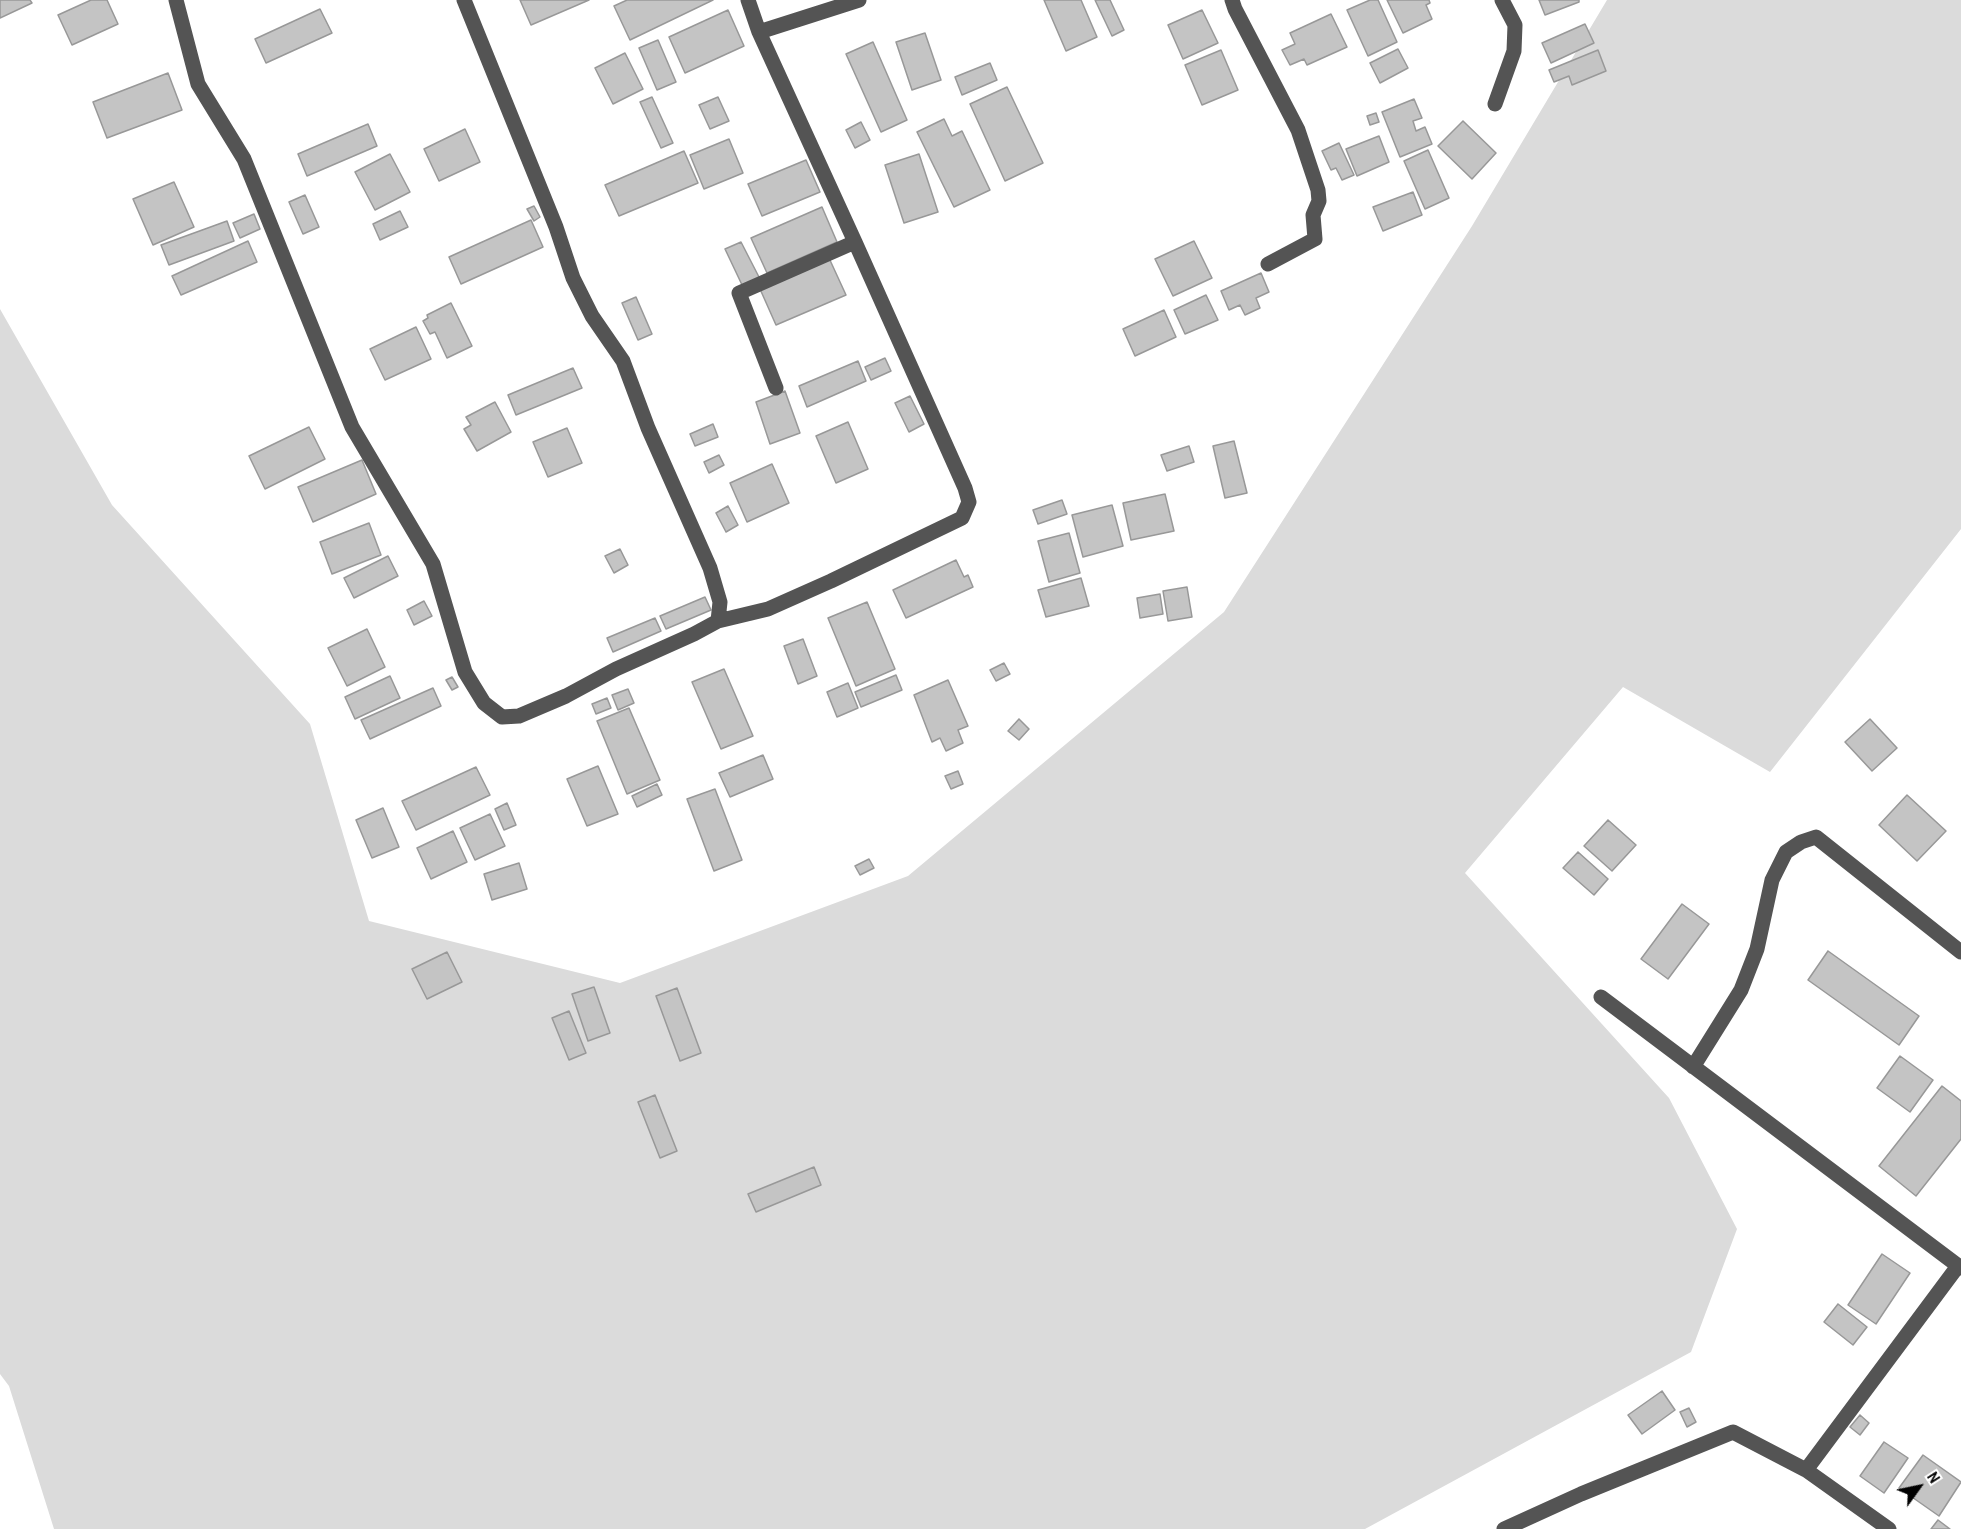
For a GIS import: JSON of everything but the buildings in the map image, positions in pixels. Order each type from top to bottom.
[{"type":"street","points":[[176,0],[198,84],[244,159],[352,427],[433,564],[465,672],[484,703],[502,717],[519,716],[566,696],[616,669],[718,621],[768,609],[831,581],[962,518],[969,502],[965,488],[759,32],[748,0]]},
{"type":"street","points":[[464,0],[556,227],[573,278],[592,316],[623,361],[648,428],[710,568],[720,602],[718,621]]},
{"type":"street","points":[[759,32],[860,0]]},
{"type":"street","points":[[1232,0],[1298,130],[1318,190],[1319,201],[1313,215],[1315,239],[1268,264]]},
{"type":"street","points":[[1495,104],[1514,51],[1515,25],[1502,0]]},
{"type":"street","points":[[776,388],[739,293],[855,242]]},
{"type":"street","points":[[1693,1066],[1742,990],[1757,949],[1772,880],[1786,852],[1801,842],[1816,837],[1961,952]]},
{"type":"street","points":[[1601,997],[1959,1267],[1806,1470]]},
{"type":"street","points":[[1504,1529],[1581,1494],[1733,1432],[1806,1470],[1889,1529]]},
{"type":"shaded area","points":[[1607,0],[1961,0],[1961,529],[1770,772],[1623,687],[1465,873],[1669,1098],[1737,1229],[1691,1352],[1365,1529],[54,1529],[9,1386],[0,1374],[0,309],[112,505],[310,724],[369,921],[620,983],[908,876],[1224,612],[1472,226]]}]
